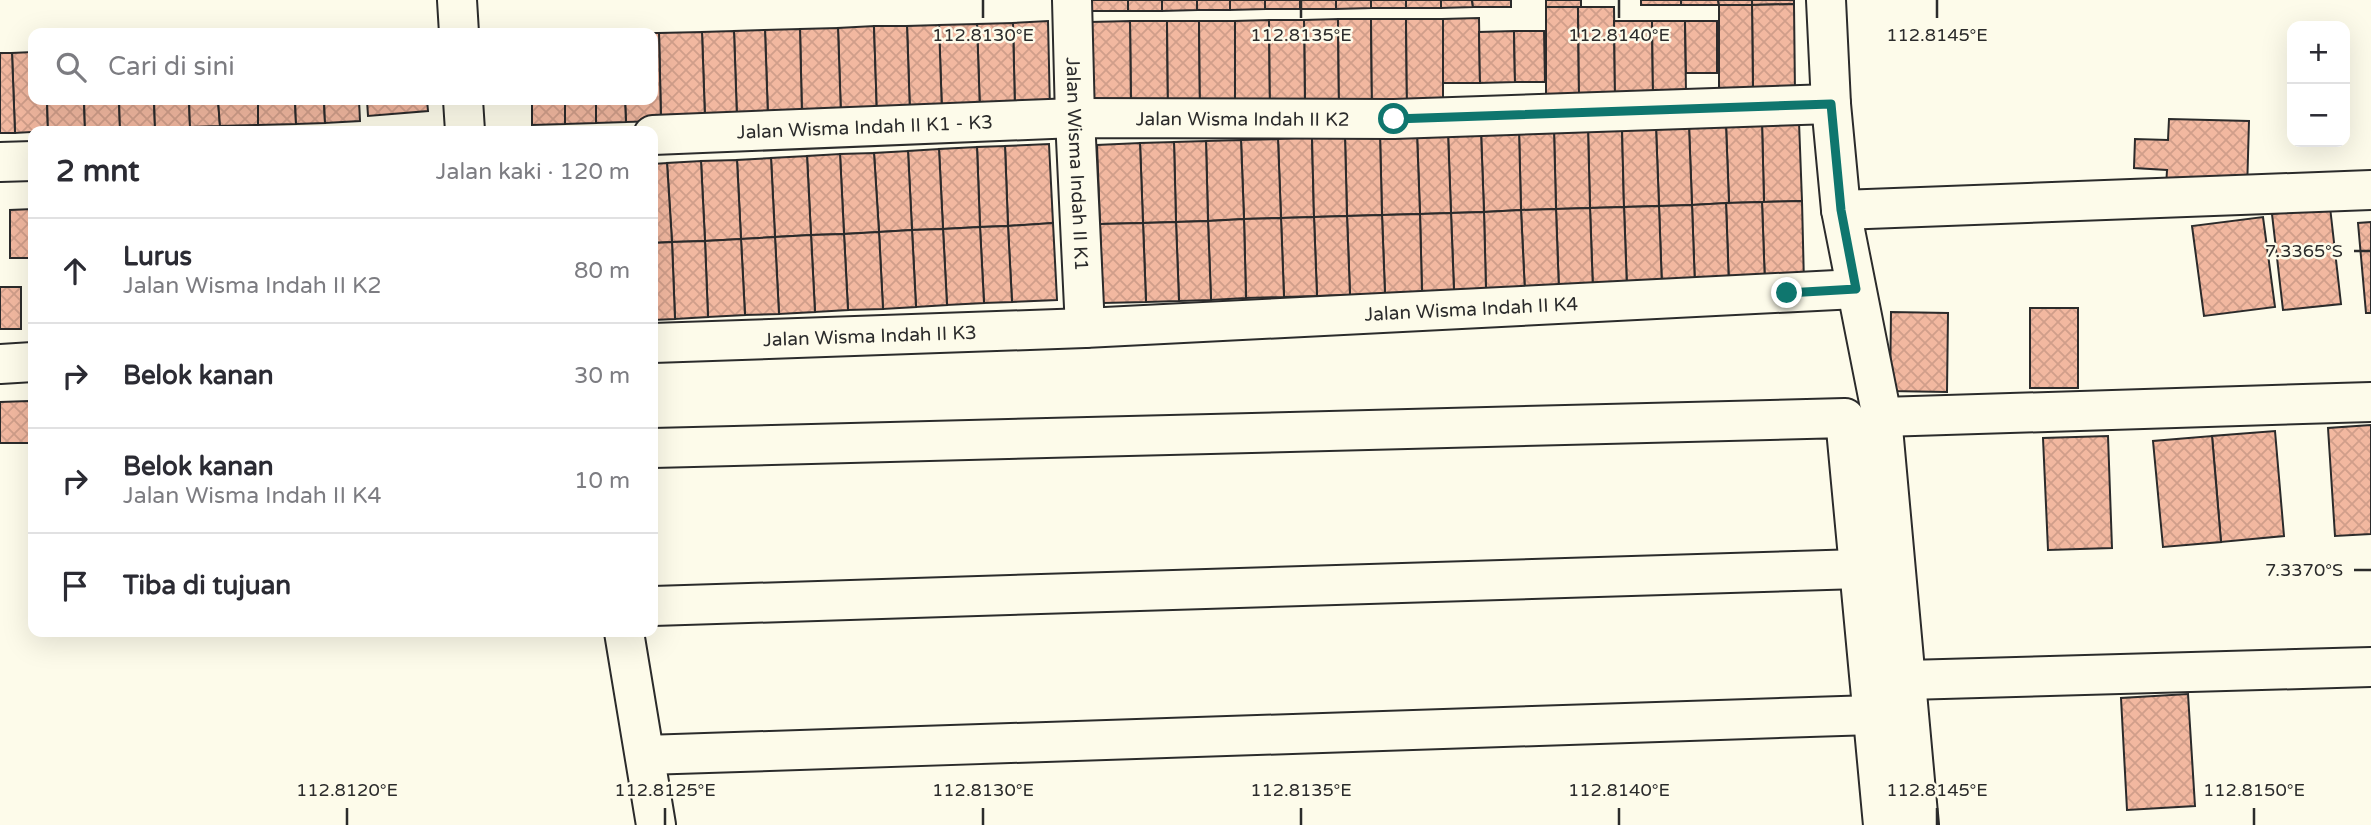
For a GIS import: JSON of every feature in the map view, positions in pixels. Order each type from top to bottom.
[{"type":"street","points":[[457,0],[459,28]]},
{"type":"street","name":"Jalan Wisma Indah II K1","points":[[1072,0],[1085,328]]},
{"type":"street","points":[[1826,0],[1831,104],[1841,210],[1882,417],[1919,825]]},
{"type":"street","name":"Jalan Wisma Indah II K2","points":[[1075,117],[1394,119],[1831,104]]},
{"type":"street","points":[[463,105],[465,126]]},
{"type":"street","name":"Jalan Wisma Indah II K1 - K3","points":[[658,135],[1075,117]]},
{"type":"street","points":[[0,162],[28,161]]},
{"type":"street","points":[[1841,210],[2371,190]]},
{"type":"street","name":"Jalan Wisma Indah II K4","points":[[1085,328],[1856,289]]},
{"type":"street","name":"Jalan Wisma Indah II K3","points":[[658,343],[1085,328]]},
{"type":"street","points":[[0,364],[28,362]]},
{"type":"street","points":[[1882,417],[2371,402]]},
{"type":"street","points":[[658,448],[1845,418],[1883,825]]},
{"type":"street","points":[[658,606],[1859,569]]},
{"type":"street","points":[[625,637],[656,825]]},
{"type":"street","points":[[1907,680],[2371,667]]},
{"type":"street","points":[[645,755],[1873,715]]},
{"type":"building","points":[[1090,0],[1128,0],[1128,11],[1090,11]]},
{"type":"building","points":[[1128,0],[1162,0],[1162,11],[1128,11]]},
{"type":"building","points":[[1162,0],[1197,0],[1197,10],[1162,11]]},
{"type":"building","points":[[1197,0],[1230,0],[1230,10],[1197,10]]},
{"type":"building","points":[[1230,0],[1265,0],[1265,9],[1230,10]]},
{"type":"building","points":[[1265,0],[1300,0],[1300,9],[1265,9]]},
{"type":"building","points":[[1300,0],[1336,0],[1336,9],[1300,9]]},
{"type":"building","points":[[1336,0],[1371,0],[1371,8],[1336,9]]},
{"type":"building","points":[[1371,0],[1406,0],[1406,8],[1371,8]]},
{"type":"building","points":[[1406,0],[1441,0],[1441,8],[1406,8]]},
{"type":"building","points":[[1441,0],[1472,0],[1473,7],[1441,8]]},
{"type":"building","points":[[1472,0],[1511,0],[1511,7],[1473,7]]},
{"type":"building","points":[[1546,0],[1581,0],[1581,7],[1546,7]]},
{"type":"building","points":[[1641,0],[1681,0],[1681,5],[1641,5]]},
{"type":"building","points":[[1681,0],[1718,0],[1719,5],[1681,5]]},
{"type":"building","points":[[1718,0],[1752,0],[1752,5],[1719,5]]},
{"type":"building","points":[[1752,0],[1794,0],[1794,4],[1752,5]]},
{"type":"building","points":[[1794,4],[1795,93],[1753,93],[1752,5]]},
{"type":"building","points":[[1719,5],[1752,5],[1753,93],[1719,93]]},
{"type":"building","points":[[1546,7],[1578,7],[1579,95],[1546,95]]},
{"type":"building","points":[[1578,7],[1614,7],[1615,95],[1579,95]]},
{"type":"building","points":[[1479,18],[1480,83],[1443,83],[1443,19]]},
{"type":"building","points":[[1338,19],[1339,107],[1305,107],[1304,20]]},
{"type":"building","points":[[1338,19],[1371,19],[1372,107],[1339,107]]},
{"type":"building","points":[[1371,19],[1406,19],[1407,107],[1372,107]]},
{"type":"building","points":[[1406,19],[1443,19],[1443,106],[1407,107]]},
{"type":"building","points":[[1269,20],[1270,108],[1235,108],[1235,21]]},
{"type":"building","points":[[1269,20],[1304,20],[1305,107],[1270,108]]},
{"type":"building","points":[[1048,21],[1050,110],[1015,111],[1013,23]]},
{"type":"building","points":[[1130,21],[1167,21],[1168,109],[1131,109]]},
{"type":"building","points":[[1130,21],[1131,109],[1090,110],[1090,22]]},
{"type":"building","points":[[1167,21],[1199,21],[1200,109],[1168,109]]},
{"type":"building","points":[[1199,21],[1235,21],[1235,108],[1200,109]]},
{"type":"building","points":[[1614,21],[1652,21],[1653,94],[1615,95]]},
{"type":"building","points":[[1652,21],[1685,21],[1686,94],[1653,94]]},
{"type":"building","points":[[1685,21],[1717,21],[1717,73],[1686,73]]},
{"type":"building","points":[[1013,23],[1015,111],[980,112],[977,24]]},
{"type":"building","points":[[977,24],[980,112],[942,113],[939,25]]},
{"type":"building","points":[[939,25],[942,113],[910,114],[907,26]]},
{"type":"building","points":[[874,26],[877,115],[841,116],[838,28]]},
{"type":"building","points":[[874,26],[907,26],[910,114],[877,115]]},
{"type":"building","points":[[838,28],[841,116],[802,117],[800,29]]},
{"type":"building","points":[[800,29],[802,117],[768,118],[765,30]]},
{"type":"building","points":[[765,30],[768,118],[737,119],[734,31]]},
{"type":"building","points":[[734,31],[737,119],[705,119],[702,32]]},
{"type":"building","points":[[1514,31],[1515,82],[1480,83],[1479,32]]},
{"type":"building","points":[[1514,31],[1544,31],[1545,82],[1515,82]]},
{"type":"building","points":[[702,32],[705,119],[661,121],[659,33]]},
{"type":"building","points":[[659,33],[661,121],[626,122],[625,105],[658,105]]},
{"type":"building","points":[[28,52],[28,105],[47,105],[48,126],[28,126],[28,132],[15,133],[12,53]]},
{"type":"building","points":[[0,53],[12,53],[15,133],[0,133]]},
{"type":"building","points":[[47,105],[84,105],[85,126],[48,126]]},
{"type":"building","points":[[84,105],[119,105],[120,126],[85,126]]},
{"type":"building","points":[[119,105],[154,105],[155,126],[120,126]]},
{"type":"building","points":[[154,105],[189,105],[190,126],[155,126]]},
{"type":"building","points":[[189,105],[218,105],[220,126],[190,126]]},
{"type":"building","points":[[218,105],[258,105],[258,125],[220,126]]},
{"type":"building","points":[[258,105],[295,105],[296,124],[258,125]]},
{"type":"building","points":[[295,105],[324,105],[325,123],[296,124]]},
{"type":"building","points":[[324,105],[359,105],[360,121],[325,123]]},
{"type":"building","points":[[367,105],[427,105],[428,111],[368,116]]},
{"type":"building","points":[[532,105],[565,105],[565,124],[532,125]]},
{"type":"building","points":[[565,105],[596,105],[596,123],[565,124]]},
{"type":"building","points":[[596,105],[625,105],[626,122],[596,123]]},
{"type":"building","points":[[2169,119],[2249,121],[2247,191],[2166,188],[2167,170],[2134,168],[2135,139],[2168,140]]},
{"type":"building","points":[[1799,122],[1802,201],[1764,202],[1762,123]]},
{"type":"building","points":[[1762,123],[1764,202],[1729,203],[1726,125]]},
{"type":"building","points":[[1726,125],[1729,203],[1692,205],[1689,126]]},
{"type":"building","points":[[1689,126],[1692,205],[1659,206],[1656,127]]},
{"type":"building","points":[[1622,127],[1624,207],[1590,208],[1588,128]]},
{"type":"building","points":[[1656,127],[1659,206],[1624,207],[1622,128]]},
{"type":"building","points":[[1588,128],[1590,208],[1556,209],[1554,130]]},
{"type":"building","points":[[1519,130],[1554,130],[1556,209],[1521,210]]},
{"type":"building","points":[[1519,130],[1521,210],[1484,212],[1481,132]]},
{"type":"building","points":[[1481,132],[1484,212],[1451,213],[1448,133]]},
{"type":"building","points":[[1448,133],[1451,213],[1420,214],[1417,134]]},
{"type":"building","points":[[1417,134],[1420,214],[1382,215],[1380,135]]},
{"type":"building","points":[[1380,135],[1382,215],[1347,216],[1345,137]]},
{"type":"building","points":[[1312,137],[1314,217],[1281,218],[1278,139]]},
{"type":"building","points":[[1312,137],[1345,137],[1347,216],[1314,217]]},
{"type":"building","points":[[1278,139],[1281,218],[1244,219],[1241,140]]},
{"type":"building","points":[[1241,140],[1244,219],[1208,221],[1206,141]]},
{"type":"building","points":[[1206,141],[1208,221],[1176,222],[1174,142]]},
{"type":"building","points":[[1174,142],[1176,222],[1143,223],[1140,143]]},
{"type":"building","points":[[1140,143],[1143,223],[1100,224],[1097,145]]},
{"type":"building","points":[[1049,144],[1053,223],[1008,226],[1005,146]]},
{"type":"building","points":[[1005,146],[1008,226],[980,227],[977,147]]},
{"type":"building","points":[[977,147],[980,227],[943,229],[939,149]]},
{"type":"building","points":[[939,149],[943,229],[912,230],[908,151]]},
{"type":"building","points":[[908,151],[912,230],[879,232],[874,153]]},
{"type":"building","points":[[874,153],[879,232],[844,234],[840,154]]},
{"type":"building","points":[[840,154],[844,234],[811,235],[807,156]]},
{"type":"building","points":[[807,156],[811,235],[775,237],[771,158]]},
{"type":"building","points":[[771,158],[775,237],[741,239],[737,160]]},
{"type":"building","points":[[737,160],[741,239],[705,241],[701,161]]},
{"type":"building","points":[[701,161],[705,241],[672,242],[667,163]]},
{"type":"building","points":[[667,163],[672,242],[658,243],[658,164]]},
{"type":"building","points":[[1802,201],[1804,284],[1765,285],[1762,202]]},
{"type":"building","points":[[1762,202],[1765,285],[1729,286],[1726,203]]},
{"type":"building","points":[[1726,203],[1729,286],[1695,287],[1692,205]]},
{"type":"building","points":[[1692,205],[1695,287],[1662,288],[1659,206]]},
{"type":"building","points":[[1659,206],[1662,288],[1627,289],[1624,207]]},
{"type":"building","points":[[1624,207],[1627,289],[1593,291],[1590,208]]},
{"type":"building","points":[[2330,207],[2341,304],[2283,310],[2272,214]]},
{"type":"building","points":[[1590,208],[1593,291],[1559,292],[1556,209]]},
{"type":"building","points":[[28,209],[28,258],[10,258],[10,210]]},
{"type":"building","points":[[1556,209],[1559,292],[1525,293],[1521,210]]},
{"type":"building","points":[[1521,210],[1525,293],[1486,294],[1484,212]]},
{"type":"building","points":[[1484,212],[1486,290],[1454,291],[1451,213]]},
{"type":"building","points":[[1451,213],[1454,291],[1422,293],[1420,214]]},
{"type":"building","points":[[1420,214],[1422,293],[1385,294],[1382,215]]},
{"type":"building","points":[[1382,215],[1385,294],[1350,295],[1347,216]]},
{"type":"building","points":[[1347,216],[1350,295],[1317,296],[1314,217]]},
{"type":"building","points":[[1314,217],[1317,296],[1284,297],[1281,218]]},
{"type":"building","points":[[2263,217],[2275,307],[2204,316],[2192,226]]},
{"type":"building","points":[[1281,218],[1284,297],[1246,298],[1244,219]]},
{"type":"building","points":[[1244,219],[1246,298],[1211,300],[1208,221]]},
{"type":"building","points":[[1208,221],[1211,300],[1179,301],[1176,222]]},
{"type":"building","points":[[1176,222],[1179,301],[1146,302],[1143,223]]},
{"type":"building","points":[[2371,222],[2371,313],[2366,313],[2358,223]]},
{"type":"building","points":[[1053,223],[1057,300],[1012,302],[1008,226]]},
{"type":"building","points":[[1143,223],[1146,302],[1103,303],[1100,224]]},
{"type":"building","points":[[1008,226],[1012,302],[984,303],[980,227]]},
{"type":"building","points":[[980,227],[984,303],[947,305],[943,229]]},
{"type":"building","points":[[943,229],[947,305],[916,307],[912,230]]},
{"type":"building","points":[[912,230],[916,307],[883,309],[879,232]]},
{"type":"building","points":[[879,232],[883,309],[848,310],[844,234]]},
{"type":"building","points":[[844,234],[848,310],[815,312],[811,235]]},
{"type":"building","points":[[811,235],[815,312],[779,314],[775,237]]},
{"type":"building","points":[[775,237],[779,314],[745,315],[741,239]]},
{"type":"building","points":[[741,239],[745,315],[708,317],[705,241]]},
{"type":"building","points":[[705,241],[708,317],[675,319],[672,242]]},
{"type":"building","points":[[672,242],[675,319],[658,320],[658,243]]},
{"type":"building","points":[[0,287],[21,287],[21,329],[0,329]]},
{"type":"building","points":[[2030,308],[2078,308],[2078,388],[2030,388]]},
{"type":"building","points":[[1891,312],[1948,313],[1947,392],[1890,391]]},
{"type":"building","points":[[28,401],[28,443],[0,443],[0,402]]},
{"type":"building","points":[[2371,425],[2371,534],[2335,536],[2328,428]]},
{"type":"building","points":[[2275,431],[2284,536],[2221,542],[2212,436]]},
{"type":"building","points":[[2108,436],[2112,548],[2048,550],[2043,438]]},
{"type":"building","points":[[2212,436],[2221,542],[2163,547],[2153,441]]},
{"type":"building","points":[[2188,694],[2195,806],[2127,810],[2121,698]]},
{"type":"route","points":[[1394,119],[1831,104],[1841,210],[1856,289],[1787,293]]}]
